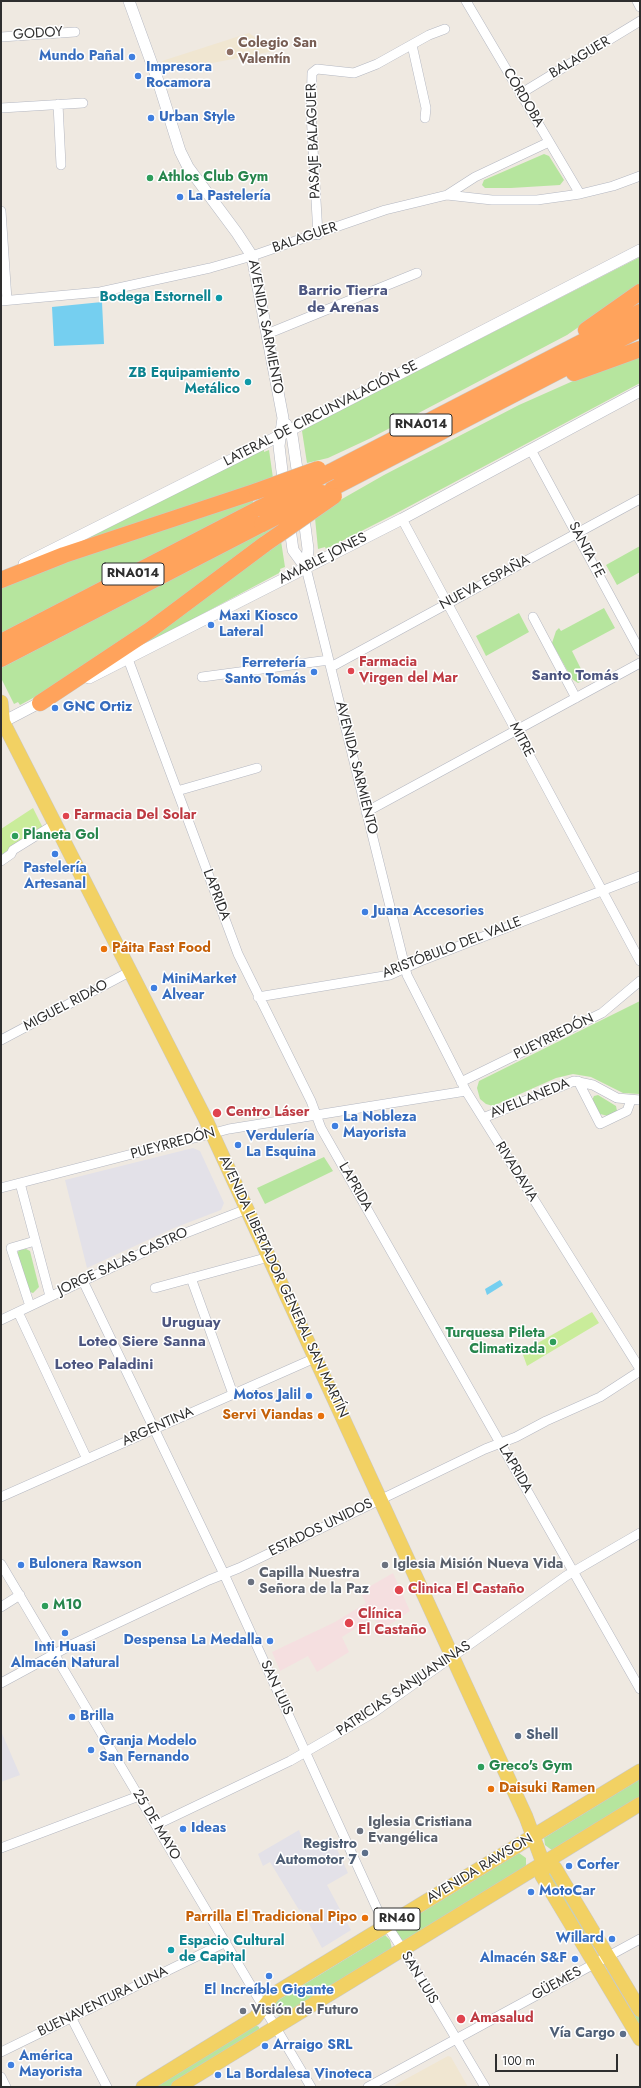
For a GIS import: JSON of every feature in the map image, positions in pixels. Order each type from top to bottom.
[{"type":"highway","points":[[512,378],[602,320],[640,292]]},
{"type":"highway","name":"RNA014","points":[[5,648],[262,524],[404,434],[640,312]]},
{"type":"highway","name":"RNA014","points":[[5,648],[260,508],[332,480],[469,418],[640,329]]},
{"type":"highway","points":[[502,401],[640,349]]},
{"type":"highway","points":[[1,580],[64,555],[257,491],[332,480]]},
{"type":"highway","points":[[40,703],[144,634],[265,544],[332,480]]},
{"type":"main road","name":"AVENIDA LIBERTADOR GENERAL SAN MARTÍN","points":[[1,702],[2,722],[213,1133],[533,1836],[543,1863],[542,1876],[640,2039]]},
{"type":"main road","name":"AVENIDA RAWSON","points":[[143,2087],[255,2018],[274,1994],[640,1771]]},
{"type":"main road","name":"AVENIDA RAWSON","points":[[178,2087],[640,1804]]},
{"type":"main road","points":[[543,1863],[555,1868],[640,2010]]},
{"type":"street","name":"AVENIDA SARMIENTO","points":[[129,1],[157,78],[180,151],[188,167],[237,233],[252,256],[282,418],[279,446],[293,550],[306,568]]},
{"type":"street","name":"CÓRDOBA","points":[[466,1],[580,194]]},
{"type":"street","points":[[637,1],[640,7]]},
{"type":"street","name":"BALAGUER","points":[[520,94],[640,21]]},
{"type":"street","name":"PASAJE BALAGUER","points":[[318,235],[311,113],[312,73],[317,69],[354,73],[376,64],[429,35],[445,29]]},
{"type":"street","name":"GODOY","points":[[1,37],[75,32]]},
{"type":"street","points":[[412,45],[426,108],[425,118]]},
{"type":"street","points":[[1,108],[82,103]]},
{"type":"street","points":[[58,104],[61,165]]},
{"type":"street","name":"BALAGUER","points":[[4,301],[100,292],[210,268],[252,256],[318,235],[385,210],[447,195],[475,177],[549,142]]},
{"type":"street","points":[[447,195],[492,200],[537,200],[580,194],[613,186],[640,176]]},
{"type":"street","points":[[1,211],[4,301]]},
{"type":"street","name":"LATERAL DE CIRCUNVALACIÓN SE","points":[[1,577],[640,250]]},
{"type":"street","points":[[267,334],[417,273]]},
{"type":"street","name":"AMABLE JONES","points":[[2,722],[402,519],[640,392]]},
{"type":"street","name":"AVENIDA SARMIENTO","points":[[282,418],[292,435],[308,549],[306,568],[405,968]]},
{"type":"street","name":"SANTA FE","points":[[531,450],[640,651]]},
{"type":"street","name":"NUEVA ESPAÑA","points":[[330,664],[447,604],[640,499]]},
{"type":"street","name":"MITRE","points":[[402,519],[640,961]]},
{"type":"street","points":[[533,617],[576,698]]},
{"type":"street","name":"LAPRIDA","points":[[128,658],[238,954],[311,1101],[321,1128],[640,1688]]},
{"type":"street","points":[[366,812],[640,663]]},
{"type":"street","points":[[202,677],[330,664]]},
{"type":"street","points":[[177,791],[257,768]]},
{"type":"street","points":[[1,860],[28,840],[32,840],[55,824]]},
{"type":"street","name":"ARISTÓBULO DEL VALLE","points":[[258,996],[390,976],[405,968],[640,876]]},
{"type":"street","name":"RIVADAVIA","points":[[405,968],[466,1091],[640,1370]]},
{"type":"street","name":"MIGUEL RIDAO","points":[[1,1040],[130,972]]},
{"type":"street","name":"PUEYRREDÓN","points":[[461,1082],[602,1013],[640,981]]},
{"type":"street","name":"AVELLANEDA","points":[[483,1118],[571,1081],[578,1081],[598,1088],[617,1098],[635,1100],[627,1111],[600,1124],[578,1081]]},
{"type":"street","name":"PUEYRREDÓN","points":[[1,1188],[229,1129],[466,1091]]},
{"type":"street","points":[[20,1183],[50,1296]]},
{"type":"street","name":"JORGE SALAS CASTRO","points":[[1,1320],[178,1236],[247,1209]]},
{"type":"street","points":[[30,1306],[11,1248],[35,1241]]},
{"type":"street","points":[[155,1288],[269,1257]]},
{"type":"street","points":[[191,1278],[233,1394]]},
{"type":"street","name":"SAN LUIS","points":[[83,1281],[224,1574],[379,1913],[485,2087]]},
{"type":"street","points":[[18,1312],[87,1459]]},
{"type":"street","name":"ARGENTINA","points":[[1,1497],[315,1358]]},
{"type":"street","name":"ESTADOS UNIDOS","points":[[1,1683],[73,1644],[600,1397],[640,1370]]},
{"type":"street","name":"PATRICIAS SANJUANINAS","points":[[156,1825],[305,1752],[373,1713],[574,1572],[640,1533]]},
{"type":"street","name":"25 DE MAYO","points":[[1,1564],[311,2087]]},
{"type":"street","points":[[1,1607],[20,1596]]},
{"type":"street","points":[[1,1848],[139,1796]]},
{"type":"street","name":"GÜEMES","points":[[368,2087],[640,1939]]},
{"type":"street","name":"BUENAVENTURA LUNA","points":[[1,2052],[226,1942]]},
{"type":"street","points":[[71,2017],[107,2087]]},
{"type":"street","points":[[1,2077],[6,2087]]},
{"type":"shaded area","name":"Colegio San Valentín","points":[[249,33],[274,51],[166,72],[162,61]]},
{"type":"shaded area","points":[[193,1148],[200,1151],[224,1203],[221,1210],[174,1228],[87,1268],[65,1180]]},
{"type":"shaded area","name":"Clínica El Castaño","points":[[393,1573],[410,1611],[382,1630],[373,1617],[342,1637],[349,1652],[317,1672],[308,1656],[280,1671],[272,1652],[335,1622],[366,1603],[360,1592]]},
{"type":"shaded area","points":[[1,1731],[20,1775],[1,1782]]},
{"type":"shaded area","points":[[299,1830],[306,1850],[331,1836],[348,1873],[327,1885],[351,1930],[322,1948],[301,1909],[299,1910],[270,1862],[263,1866],[258,1854]]},
{"type":"shaded area","points":[[448,2056],[451,2057],[468,2087],[396,2087],[395,2085]]},
{"type":"green space","points":[[544,154],[549,156],[564,180],[560,185],[485,188],[482,185],[484,180]]},
{"type":"green space","points":[[640,257],[640,285],[567,335],[371,438],[328,458],[307,463],[302,431],[308,427]]},
{"type":"green space","points":[[640,355],[640,383],[393,515],[326,549],[325,547],[318,549],[315,518],[335,503],[384,475],[519,405],[600,369]]},
{"type":"green space","points":[[264,448],[264,452],[269,450],[273,478],[43,559]]},
{"type":"green space","points":[[253,497],[253,503],[241,510],[1,633],[1,585]]},
{"type":"green space","points":[[305,510],[70,678],[20,705],[18,702],[14,704],[1,678],[1,668]]},
{"type":"green space","points":[[281,541],[285,567],[280,569],[281,572],[105,666]]},
{"type":"green space","points":[[640,546],[640,572],[617,585],[606,565]]},
{"type":"green space","points":[[604,608],[615,628],[572,651],[582,671],[592,676],[578,683],[572,679],[552,643],[556,631],[559,628],[561,631]]},
{"type":"green space","points":[[519,613],[529,632],[486,656],[476,636]]},
{"type":"green space","name":"Planeta Gol","points":[[33,808],[43,828],[1,855],[1,829]]},
{"type":"green space","points":[[640,1001],[640,1094],[623,1093],[591,1077],[573,1074],[556,1078],[493,1106],[486,1104],[480,1099],[477,1088],[479,1081]]},
{"type":"green space","points":[[598,1095],[616,1106],[617,1111],[608,1116],[600,1114],[592,1100],[594,1096]]},
{"type":"green space","points":[[324,1157],[333,1171],[265,1204],[257,1188]]},
{"type":"green space","points":[[26,1249],[30,1251],[39,1287],[33,1293],[30,1292],[17,1254],[19,1250]]},
{"type":"green space","name":"Turquesa Pileta Climatizada","points":[[592,1312],[599,1323],[527,1366],[522,1352]]},
{"type":"green space","points":[[640,1779],[640,1797],[553,1851],[545,1845],[544,1838]]},
{"type":"green space","points":[[519,1853],[526,1858],[526,1867],[405,1941],[400,1939],[396,1933],[396,1928]]},
{"type":"green space","points":[[551,1871],[595,1948],[547,1873]]},
{"type":"green space","points":[[385,1935],[390,1940],[392,1949],[280,2017],[274,2013],[272,2004]]},
{"type":"green space","points":[[610,1969],[640,2018],[640,2030],[605,1971]]},
{"type":"green space","points":[[254,2024],[259,2027],[259,2032],[169,2087],[152,2087]]},
{"type":"water","points":[[102,302],[104,344],[54,346],[52,307]]},
{"type":"water","points":[[500,1280],[503,1285],[487,1295],[485,1289]]},
{"type":"place","name":"Colegio San Valentín","points":[[230,52]]},
{"type":"place","name":"Mundo Pañal","points":[[132,57]]},
{"type":"place","name":"Impresora Rocamora","points":[[138,76]]},
{"type":"place","name":"Urban Style","points":[[151,118]]},
{"type":"place","name":"Athlos Club Gym","points":[[150,178]]},
{"type":"place","name":"La Pastelería","points":[[180,197]]},
{"type":"place","name":"Bodega Estornell","points":[[219,298]]},
{"type":"place","name":"ZB Equipamiento Metálico","points":[[248,382]]},
{"type":"place","name":"Maxi Kiosco Lateral","points":[[211,625]]},
{"type":"place","name":"Farmacia Virgen del Mar","points":[[351,671]]},
{"type":"place","name":"Ferretería Santo Tomás","points":[[314,672]]},
{"type":"place","name":"GNC Ortiz","points":[[55,708]]},
{"type":"place","name":"Farmacia Del Solar","points":[[66,816]]},
{"type":"place","name":"Planeta Gol","points":[[15,836]]},
{"type":"place","name":"Pastelería Artesanal","points":[[55,854]]},
{"type":"place","name":"Juana Accesories","points":[[365,912]]},
{"type":"place","name":"Páita Fast Food","points":[[104,949]]},
{"type":"place","name":"MiniMarket Alvear","points":[[154,988]]},
{"type":"place","name":"Centro Láser","points":[[217,1113]]},
{"type":"place","name":"La Nobleza Mayorista","points":[[335,1126]]},
{"type":"place","name":"Verdulería La Esquina","points":[[238,1145]]},
{"type":"place","name":"Turquesa Pileta Climatizada","points":[[553,1342]]},
{"type":"place","name":"Motos Jalil","points":[[309,1396]]},
{"type":"place","name":"Servi Viandas","points":[[321,1416]]},
{"type":"place","name":"Bulonera Rawson","points":[[21,1565]]},
{"type":"place","name":"Iglesia Misión Nueva Vida","points":[[385,1565]]},
{"type":"place","name":"Capilla Nuestra Señora de la Paz","points":[[251,1582]]},
{"type":"place","name":"Clinica El Castaño","points":[[399,1590]]},
{"type":"place","name":"M10","points":[[45,1606]]},
{"type":"place","name":"Clínica El Castaño","points":[[349,1623]]},
{"type":"place","name":"Inti Huasi Almacén Natural","points":[[65,1633]]},
{"type":"place","name":"Despensa La Medalla","points":[[270,1641]]},
{"type":"place","name":"Brilla","points":[[72,1717]]},
{"type":"place","name":"Shell","points":[[518,1736]]},
{"type":"place","name":"Granja Modelo San Fernando","points":[[91,1750]]},
{"type":"place","name":"Greco's Gym","points":[[481,1767]]},
{"type":"place","name":"Daisuki Ramen","points":[[491,1789]]},
{"type":"place","name":"Ideas","points":[[183,1829]]},
{"type":"place","name":"Iglesia Cristiana Evangélica","points":[[360,1831]]},
{"type":"place","name":"Registro Automotor 7","points":[[365,1853]]},
{"type":"place","name":"Corfer","points":[[569,1866]]},
{"type":"place","name":"MotoCar","points":[[531,1892]]},
{"type":"place","name":"Parrilla El Tradicional Pipo","points":[[365,1918]]},
{"type":"place","name":"Willard","points":[[612,1939]]},
{"type":"place","name":"Espacio Cultural de Capital","points":[[171,1950]]},
{"type":"place","name":"Almacén S&F","points":[[575,1959]]},
{"type":"place","name":"El Increíble Gigante","points":[[269,1976]]},
{"type":"place","name":"Visión de Futuro","points":[[243,2011]]},
{"type":"place","name":"Amasalud","points":[[461,2019]]},
{"type":"place","name":"Vía Cargo","points":[[623,2034]]},
{"type":"place","name":"Arraigo SRL","points":[[265,2046]]},
{"type":"place","name":"América Mayorista","points":[[11,2065]]},
{"type":"place","name":"La Bordalesa Vinoteca","points":[[218,2075]]},
{"type":"district","name":"Barrio Tierra de Arenas","points":[[343,300]]},
{"type":"district","name":"Santo Tomás","points":[[575,676]]},
{"type":"district","name":"Uruguay","points":[[191,1323]]},
{"type":"district","name":"Loteo Siere Sanna","points":[[142,1342]]},
{"type":"district","name":"Loteo Paladini","points":[[104,1365]]}]
